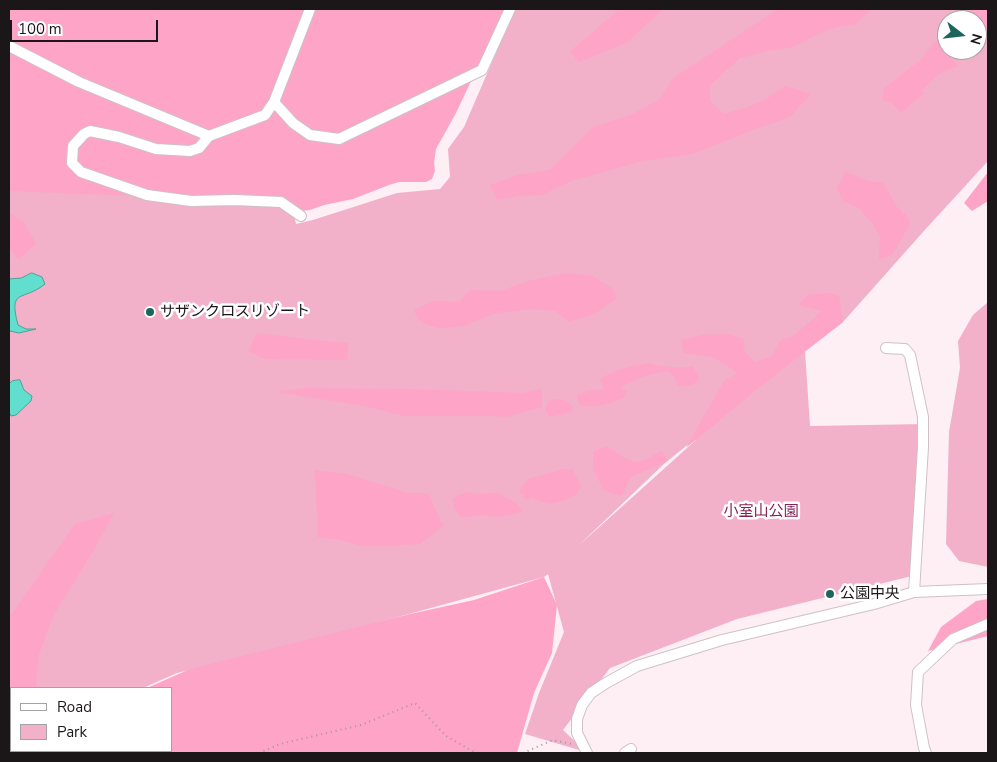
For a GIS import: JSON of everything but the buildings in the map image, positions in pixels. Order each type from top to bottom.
[{"type":"street","points":[[301,216],[281,202],[191,201],[147,195],[81,172],[72,163],[73,146],[84,134],[90,131],[119,137],[156,149],[190,151],[199,148],[209,136],[266,115],[274,102],[310,9]]},
{"type":"street","points":[[274,102],[293,123],[310,135],[339,139],[482,70],[510,9]]},
{"type":"street","points":[[9,46],[79,82],[209,136]]},
{"type":"street","points":[[886,348],[905,349],[910,355],[923,417],[923,447],[914,592]]},
{"type":"street","points":[[587,753],[577,734],[577,719],[582,705],[591,693],[637,666],[722,640],[874,604],[914,592],[988,589]]},
{"type":"street","points":[[926,753],[916,705],[918,672],[953,640],[988,624]]},
{"type":"path","points":[[259,753],[280,744],[361,725],[415,703],[446,736],[476,753]]},
{"type":"path","points":[[523,753],[553,740],[573,744],[581,742]]},
{"type":"green space","name":"小室山公園","points":[[515,9],[988,9],[988,161],[843,322],[805,351],[810,426],[926,424],[916,575],[737,619],[610,668],[563,730],[586,752],[525,734],[539,693],[564,632],[548,574],[544,577],[354,629],[177,673],[145,687],[10,687],[10,752],[25,752],[9,753],[9,173],[291,204],[296,224],[397,193],[440,189],[450,177],[448,149],[464,127]],"holes":[[[696,440],[577,547],[665,463]]]},
{"type":"green space","points":[[988,302],[988,567],[959,561],[946,544],[949,432],[960,368],[958,341],[973,315]]},
{"type":"shaded area","points":[[9,9],[505,9],[456,113],[436,149],[435,171],[432,179],[426,182],[399,182],[353,199],[301,211],[291,204],[9,191]]},
{"type":"shaded area","points":[[619,9],[660,9],[661,11],[626,43],[579,62],[570,51]]},
{"type":"shaded area","points":[[778,9],[871,9],[856,24],[835,27],[793,47],[740,58],[710,85],[710,101],[724,114],[765,100],[785,86],[811,94],[790,117],[692,154],[643,161],[571,181],[542,195],[518,196],[497,200],[490,185],[518,175],[550,170],[593,127],[633,114],[660,99],[672,79]]},
{"type":"shaded area","points":[[988,9],[988,29],[987,10],[970,10]]},
{"type":"shaded area","points":[[937,41],[937,60],[953,60],[958,66],[940,73],[922,90],[925,93],[901,112],[891,103],[882,100],[884,88],[923,58]]},
{"type":"shaded area","points":[[846,172],[868,181],[883,183],[896,206],[908,217],[910,224],[892,255],[879,259],[880,236],[872,223],[859,208],[843,201],[837,188]]},
{"type":"shaded area","points":[[988,172],[988,201],[972,211],[964,203]]},
{"type":"shaded area","points":[[9,213],[24,222],[36,244],[18,259],[9,247]]},
{"type":"shaded area","points":[[32,273],[42,277],[45,284],[16,300],[15,313],[18,325],[26,329],[36,329],[19,333],[10,331],[9,279],[21,278]]},
{"type":"shaded area","points":[[566,273],[592,276],[612,288],[617,298],[594,314],[569,322],[555,311],[530,309],[493,314],[464,326],[439,328],[422,323],[413,310],[435,301],[459,302],[470,290],[500,291],[532,280]]},
{"type":"shaded area","points":[[831,293],[839,296],[843,322],[686,448],[724,381],[738,373],[713,357],[684,353],[681,340],[703,335],[729,334],[743,339],[745,352],[756,362],[772,356],[780,341],[795,335],[822,311],[798,305],[808,295]]},
{"type":"shaded area","points":[[257,333],[348,343],[347,360],[265,359],[248,351]]},
{"type":"shaded area","points":[[648,363],[670,367],[693,366],[699,378],[693,385],[678,386],[674,376],[668,371],[661,372],[643,377],[621,387],[627,391],[623,398],[613,402],[595,406],[579,403],[577,396],[586,391],[608,388],[603,387],[600,379],[623,368]]},
{"type":"shaded area","points":[[20,380],[24,390],[32,396],[31,401],[16,415],[11,416],[9,412],[9,384],[12,381]]},
{"type":"shaded area","points":[[304,388],[522,393],[542,389],[542,407],[507,417],[405,416],[364,406],[277,392]]},
{"type":"shaded area","points":[[554,399],[569,403],[573,407],[571,412],[551,417],[547,414],[545,410],[548,402]]},
{"type":"shaded area","points":[[606,446],[626,459],[635,462],[639,462],[662,451],[668,461],[631,477],[622,495],[612,494],[603,489],[593,469],[593,452]]},
{"type":"shaded area","points":[[564,469],[573,470],[581,487],[577,494],[566,500],[549,504],[531,498],[526,500],[519,491],[528,479]]},
{"type":"shaded area","points":[[315,470],[347,474],[408,493],[428,493],[443,526],[420,544],[358,545],[318,537]]},
{"type":"shaded area","points":[[466,492],[481,494],[497,493],[515,502],[523,511],[496,517],[481,515],[460,516],[454,508],[453,498]]},
{"type":"shaded area","points":[[114,513],[53,616],[39,654],[37,687],[10,687],[10,752],[24,752],[9,753],[9,618],[75,524]]},
{"type":"shaded area","points":[[544,577],[557,605],[552,653],[534,693],[517,753],[24,753],[172,752],[172,687],[149,687],[190,669],[410,614],[474,600]]},
{"type":"shaded area","points":[[988,599],[988,636],[928,651],[941,627],[976,601]]},
{"type":"place","name":"サザンクロスリゾート","points":[[150,312]]},
{"type":"place","name":"公園中央","points":[[830,594]]}]
